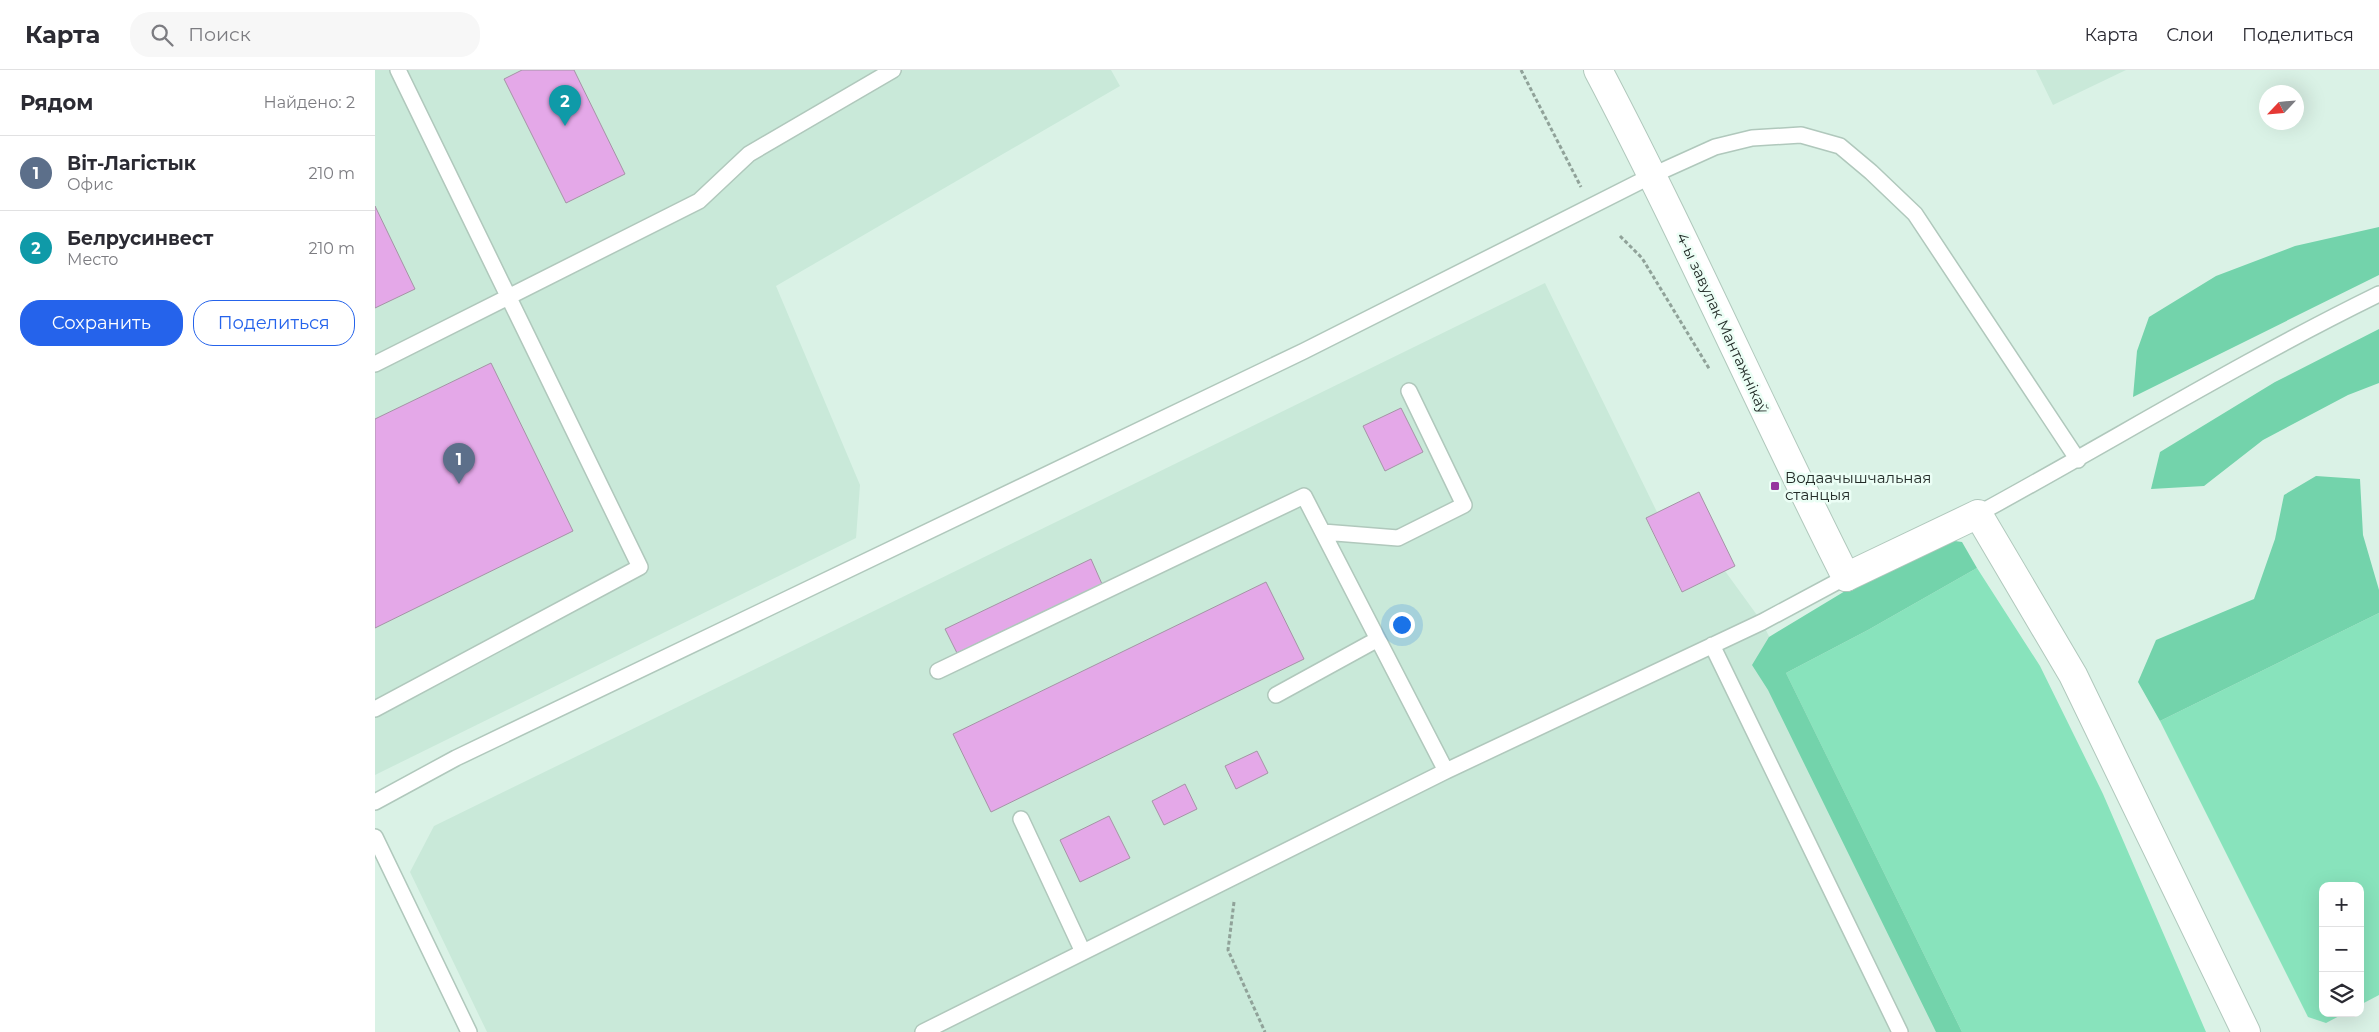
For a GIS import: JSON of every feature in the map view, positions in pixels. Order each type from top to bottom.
[{"type":"street","name":"4-ы завулак Мантажнікаў","points":[[1599,70],[1653,175],[1795,477],[1846,577]]},
{"type":"street","points":[[1846,577],[1978,514],[2073,675],[2246,1032]]},
{"type":"lane","points":[[375,709],[640,567],[398,70]]},
{"type":"lane","points":[[375,364],[699,201],[749,154],[893,70]]},
{"type":"lane","points":[[375,802],[465,754],[1304,351],[1653,175],[1715,147],[1752,138],[1801,135],[1840,146],[1871,172],[1915,214],[2078,460]]},
{"type":"lane","points":[[1978,514],[2078,460],[2298,334],[2379,294]]},
{"type":"lane","points":[[1323,532],[1398,538],[1465,505],[1409,391]]},
{"type":"lane","points":[[939,671],[1304,496],[1446,771]]},
{"type":"lane","points":[[923,1032],[1446,771],[1762,622],[1846,577]]},
{"type":"lane","points":[[1276,695],[1378,639]]},
{"type":"lane","points":[[1712,645],[1900,1032]]},
{"type":"lane","points":[[1021,819],[1083,952]]},
{"type":"lane","points":[[375,837],[469,1032]]},
{"type":"path","points":[[1521,70],[1585,195]]},
{"type":"path","points":[[1619,236],[1642,258],[1712,372]]},
{"type":"path","points":[[1237,874],[1228,950],[1265,1032]]},
{"type":"shaded area","points":[[375,70],[1111,70],[1120,86],[776,286],[860,485],[856,538],[375,775]]},
{"type":"shaded area","points":[[2036,70],[2126,70],[2053,105]]},
{"type":"shaded area","points":[[1545,283],[1657,512],[1646,519],[1681,592],[1725,571],[1762,622],[1962,1032],[487,1032],[410,872],[434,826]]},
{"type":"green space","points":[[2379,227],[2379,275],[2133,397],[2137,351],[2149,317],[2216,276],[2295,246]]},
{"type":"green space","points":[[2379,329],[2379,383],[2348,395],[2263,440],[2204,486],[2151,489],[2160,452],[2275,382]]},
{"type":"green space","points":[[2316,476],[2360,479],[2363,535],[2379,590],[2379,613],[2160,721],[2138,682],[2156,640],[2254,599],[2275,539],[2284,495]]},
{"type":"green space","points":[[1933,538],[1962,542],[1977,568],[1868,630],[1786,673],[1962,1032],[1936,1032],[1768,690],[1752,665],[1769,637]]},
{"type":"green space","points":[[1977,568],[2040,666],[2103,794],[2206,1032],[1962,1032],[1786,673],[1868,630]]},
{"type":"green space","points":[[2379,613],[2379,995],[2364,1003],[2364,882],[2319,882],[2319,1017],[2337,1017],[2326,1023],[2308,1017],[2160,721]]},
{"type":"building","points":[[522,70],[574,70],[625,174],[566,203],[504,79]]},
{"type":"building","points":[[375,206],[415,289],[375,308]]},
{"type":"building","points":[[491,363],[573,531],[375,628],[375,419]]},
{"type":"building","points":[[1401,408],[1423,452],[1385,471],[1363,426]]},
{"type":"building","points":[[1699,492],[1735,566],[1682,592],[1646,518]]},
{"type":"building","points":[[1091,559],[1102,584],[957,653],[945,629]]},
{"type":"building","points":[[1266,582],[1304,659],[991,812],[953,734]]},
{"type":"building","points":[[1257,751],[1268,773],[1236,789],[1225,766]]},
{"type":"building","points":[[1185,784],[1197,809],[1164,825],[1152,801]]},
{"type":"building","points":[[1109,816],[1130,858],[1080,882],[1060,840]]},
{"type":"place","name":"Белрусинвест","points":[[565,126]]},
{"type":"place","name":"Віт-Лагістык","points":[[459,484]]},
{"type":"place","name":"Водаачышчальная станцыя","points":[[1775,486]]}]
